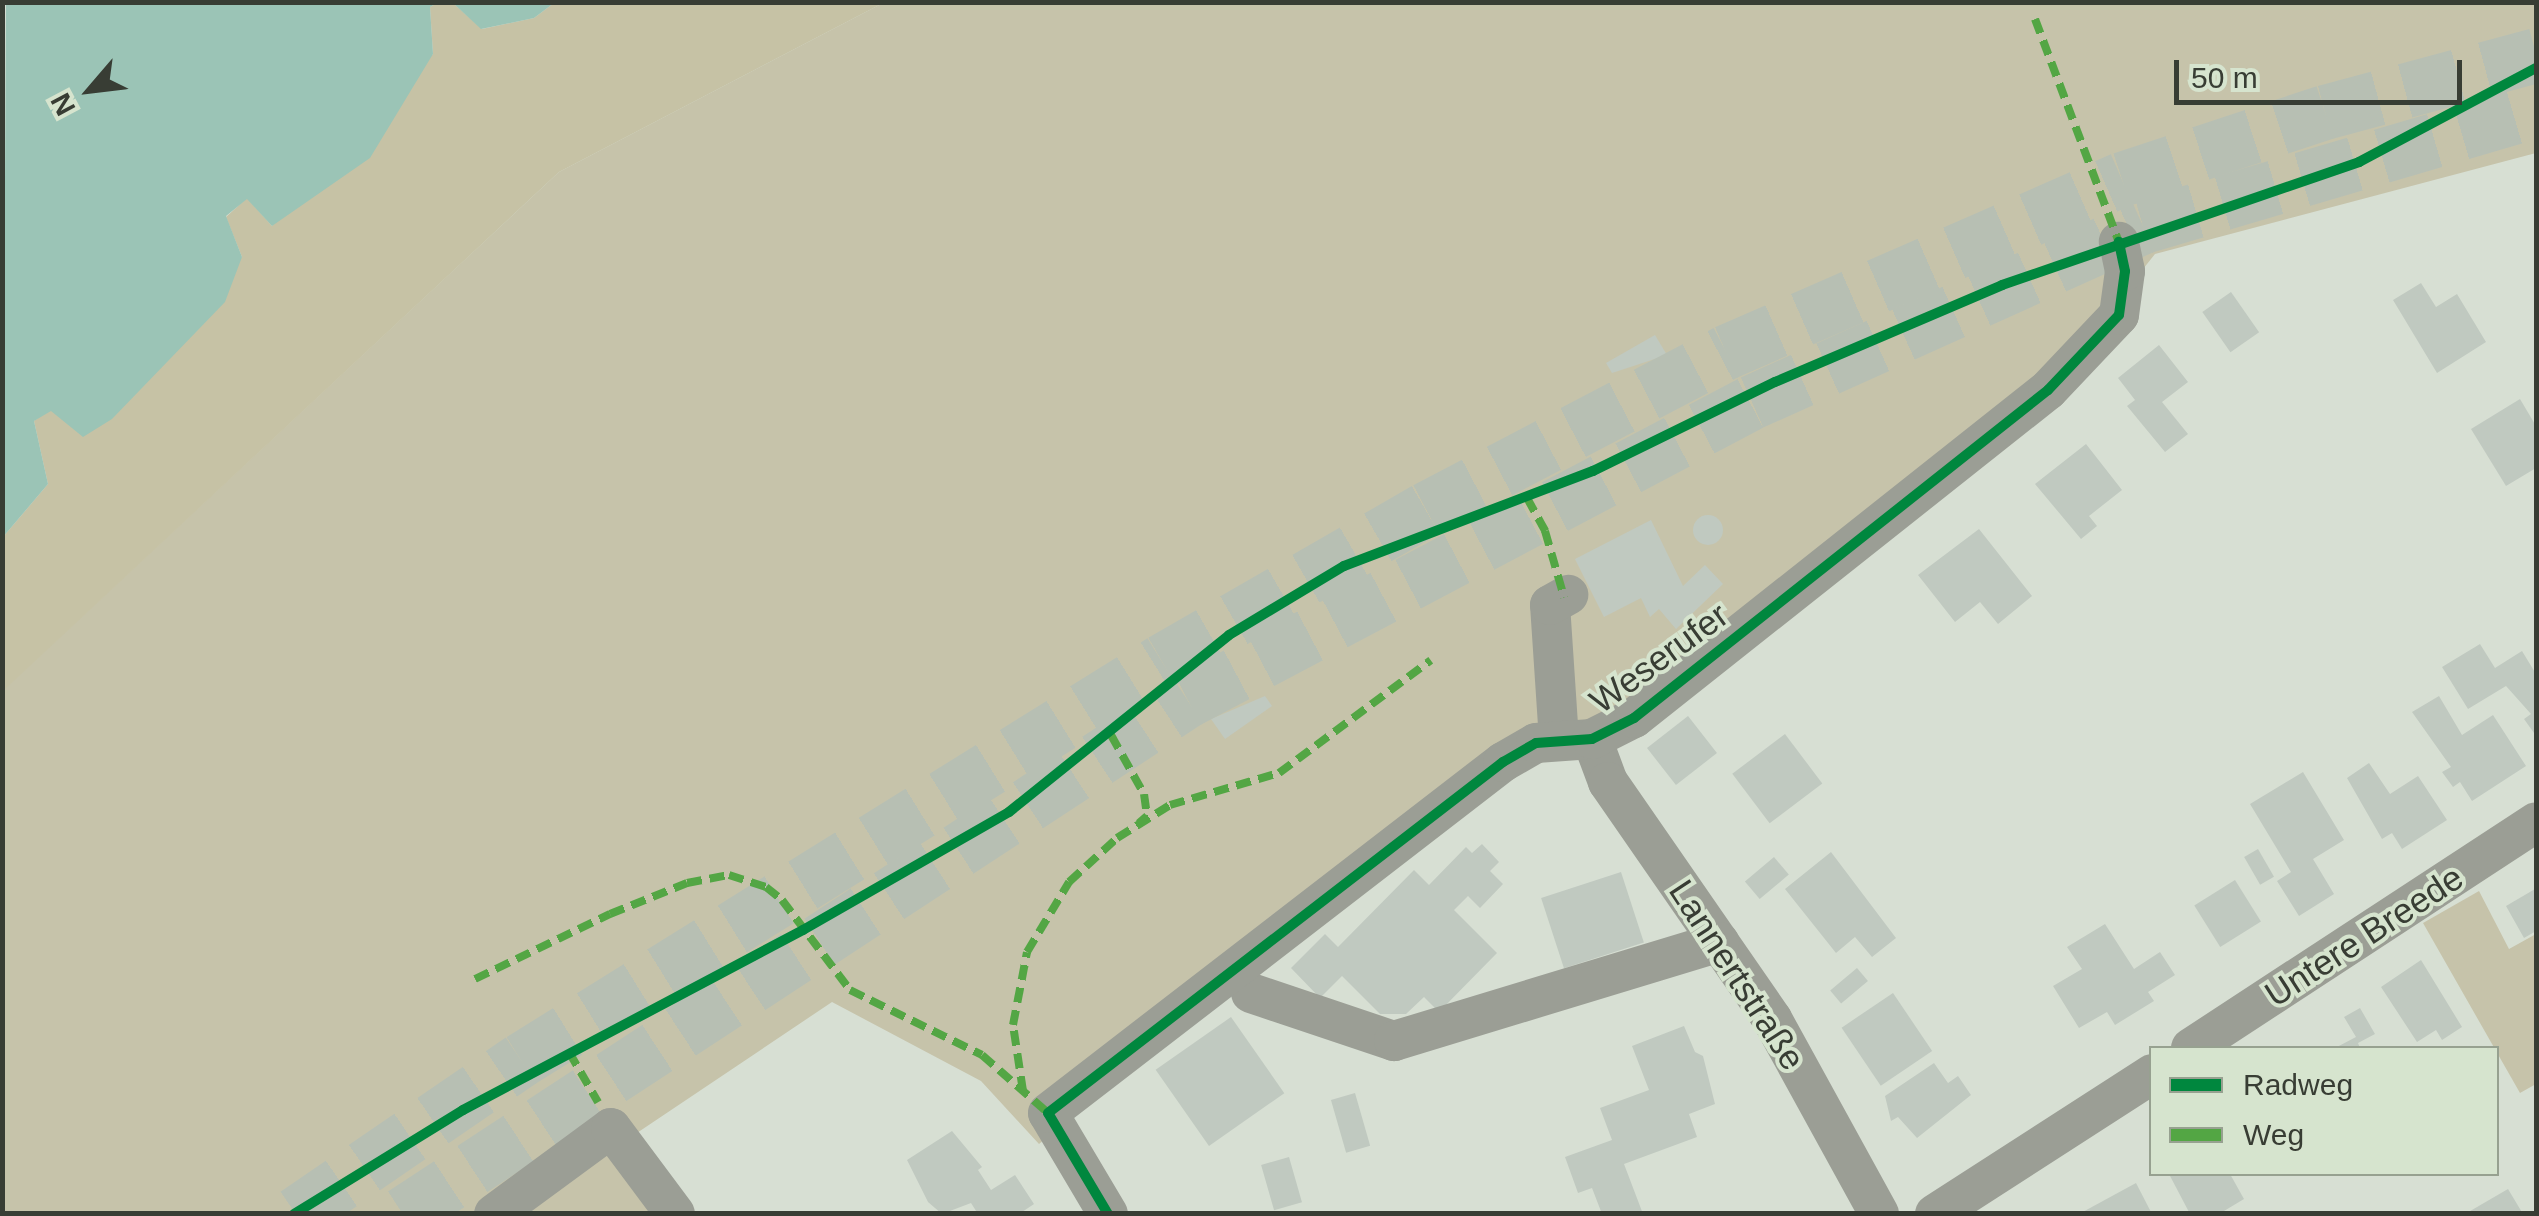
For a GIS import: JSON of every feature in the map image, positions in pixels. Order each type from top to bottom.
[{"type":"street","name":"Weserufer","points":[[1108,1214],[1048,1112],[1502,762],[1536,743],[1576,740],[1634,718],[2089,352],[2119,315],[2125,271],[2118,242]]},
{"type":"street","name":"Lannertstraße","points":[[1568,595],[1550,604],[1576,740],[1772,1019],[1880,1214]]},
{"type":"street","name":"Untere Breede","points":[[2193,1046],[2536,822]]},
{"type":"street","points":[[1251,993],[1394,1041],[1719,942]]},
{"type":"street","points":[[1935,1214],[2149,1076]]},
{"type":"street","points":[[494,1214],[605,1115],[675,1214]]},
{"type":"shaded area","points":[[453,3],[482,29],[534,18],[554,3],[883,3],[559,172],[3,691],[3,537],[48,484],[34,421],[242,257],[226,217],[247,198],[272,226],[433,54],[430,7]]},
{"type":"shaded area","points":[[883,3],[2536,3],[2536,153],[2155,254],[2056,378],[1601,742],[1518,749],[1039,1144],[981,1081],[832,1002],[616,1147],[662,1213],[3,1213],[2,691],[559,172]]},
{"type":"shaded area","points":[[2479,891],[2509,949],[2536,934],[2536,1084],[2520,1093],[2499,1056],[2499,1046],[2493,1046],[2423,923]]},
{"type":"water","points":[[6,3],[437,3],[430,7],[433,54],[370,158],[272,226],[247,199],[226,216],[242,257],[225,302],[112,419],[83,437],[51,411],[34,421],[48,484],[3,537]]},
{"type":"water","points":[[453,3],[554,3],[534,18],[481,29]]},
{"type":"building","points":[[2421,283],[2436,307],[2457,294],[2486,342],[2437,373],[2393,300]]},
{"type":"building","points":[[2231,292],[2259,332],[2230,352],[2202,312]]},
{"type":"building","points":[[1655,335],[1667,355],[1612,373],[1606,363]]},
{"type":"building","points":[[2159,345],[2188,382],[2162,402],[2188,434],[2165,452],[2127,406],[2135,400],[2118,378]]},
{"type":"building","points":[[2520,399],[2536,426],[2536,468],[2506,486],[2471,429]]},
{"type":"building","points":[[2086,444],[2122,490],[2089,516],[2097,526],[2081,539],[2035,484]]},
{"type":"building","points":[[1708,515],[1722,524],[1723,530],[1714,544],[1708,545],[1694,536],[1693,530],[1702,516]]},
{"type":"building","points":[[1651,520],[1683,586],[1705,565],[1723,584],[1676,629],[1659,609],[1650,617],[1641,598],[1604,617],[1575,559]]},
{"type":"building","points":[[1979,529],[2032,596],[1998,624],[1980,602],[1955,622],[1918,575]]},
{"type":"building","points":[[2480,644],[2495,668],[2522,651],[2536,674],[2534,733],[2524,719],[2531,714],[2506,686],[2468,709],[2442,667]]},
{"type":"building","points":[[1265,696],[1272,706],[1225,739],[1211,719]]},
{"type":"building","points":[[2439,696],[2462,735],[2493,715],[2526,766],[2472,801],[2460,782],[2453,787],[2442,772],[2451,767],[2412,712]]},
{"type":"building","points":[[1688,716],[1717,753],[1676,785],[1647,748]]},
{"type":"building","points":[[1785,734],[1822,784],[1770,823],[1732,774]]},
{"type":"building","points":[[2369,763],[2390,794],[2418,776],[2447,820],[2402,849],[2392,833],[2382,839],[2347,778]]},
{"type":"building","points":[[2303,772],[2344,840],[2313,859],[2334,894],[2299,916],[2277,881],[2291,872],[2250,804]]},
{"type":"building","points":[[1482,844],[1499,862],[1490,871],[1503,884],[1480,908],[1468,896],[1454,910],[1497,953],[1439,1012],[1424,997],[1406,1014],[1380,1014],[1342,976],[1320,998],[1291,968],[1325,934],[1338,947],[1414,870],[1429,885],[1466,847],[1472,853]]},
{"type":"building","points":[[2258,849],[2274,877],[2260,885],[2244,857]]},
{"type":"building","points":[[1831,852],[1896,938],[1872,957],[1855,937],[1836,953],[1785,889]]},
{"type":"building","points":[[1774,857],[1789,875],[1760,899],[1745,881]]},
{"type":"building","points":[[1621,872],[1644,942],[1564,968],[1541,898]]},
{"type":"building","points":[[2235,880],[2261,922],[2220,947],[2194,905]]},
{"type":"building","points":[[2535,889],[2536,931],[2524,938],[2506,906]]},
{"type":"building","points":[[2105,924],[2134,969],[2160,952],[2175,975],[2148,992],[2154,1001],[2115,1025],[2107,1012],[2079,1028],[2053,986],[2082,969],[2067,947]]},
{"type":"building","points":[[2421,960],[2462,1027],[2442,1040],[2436,1030],[2417,1042],[2381,987]]},
{"type":"building","points":[[1857,968],[1868,981],[1841,1004],[1830,990]]},
{"type":"building","points":[[1893,993],[1932,1051],[1881,1086],[1842,1028]]},
{"type":"building","points":[[2360,1008],[2375,1034],[2358,1043],[2359,1046],[2339,1046],[2356,1037],[2344,1017]]},
{"type":"building","points":[[1231,1017],[1284,1093],[1209,1146],[1156,1070]]},
{"type":"building","points":[[1684,1026],[1695,1052],[1703,1056],[1715,1104],[1689,1114],[1697,1137],[1624,1164],[1643,1214],[1602,1214],[1592,1188],[1578,1193],[1565,1157],[1612,1140],[1600,1108],[1649,1090],[1632,1046]]},
{"type":"building","points":[[1934,1063],[1948,1083],[1958,1076],[1971,1095],[1917,1138],[1898,1117],[1891,1121],[1885,1096]]},
{"type":"building","points":[[1355,1093],[1370,1146],[1346,1153],[1331,1100]]},
{"type":"building","points":[[952,1131],[982,1167],[978,1170],[991,1190],[1015,1175],[1034,1204],[1019,1214],[978,1214],[971,1203],[942,1214],[928,1202],[907,1160]]},
{"type":"building","points":[[1289,1157],[1302,1202],[1274,1210],[1261,1165]]},
{"type":"building","points":[[2170,1176],[2231,1176],[2244,1199],[2219,1214],[2190,1214]]},
{"type":"building","points":[[2136,1183],[2152,1214],[2079,1214]]},
{"type":"building","points":[[2508,1189],[2523,1214],[2465,1214]]},
{"type":"tunnel","points":[[296,1214],[521,1060],[1162,661],[1426,509],[1726,352],[2122,179],[2325,112],[2536,55]]},
{"type":"tunnel","points":[[403,1214],[1188,700],[1752,402],[2143,226],[2536,110]]},
{"type":"marked path","points":[[2035,19],[2119,242]]},
{"type":"marked path","points":[[1527,498],[1545,531],[1564,597]]},
{"type":"marked path","points":[[1023,1091],[1013,1025],[1027,952],[1069,882],[1117,838],[1170,805],[1279,773],[1431,660]]},
{"type":"marked path","points":[[1111,735],[1144,794],[1147,816],[1139,823]]},
{"type":"marked path","points":[[475,979],[610,914],[687,883],[729,875],[766,887],[782,900],[850,990],[982,1055],[1048,1113]]},
{"type":"marked path","points":[[569,1052],[598,1102]]},
{"type":"cycle path","points":[[294,1214],[463,1110],[803,930],[1009,812],[1229,635],[1344,566],[1593,471],[1775,382],[2002,285],[2359,162],[2536,68]]},
{"type":"cycle path","points":[[1108,1214],[1048,1113],[1503,762],[1536,743],[1592,739],[1634,718],[2048,390],[2119,315],[2125,271],[2119,242]]}]
